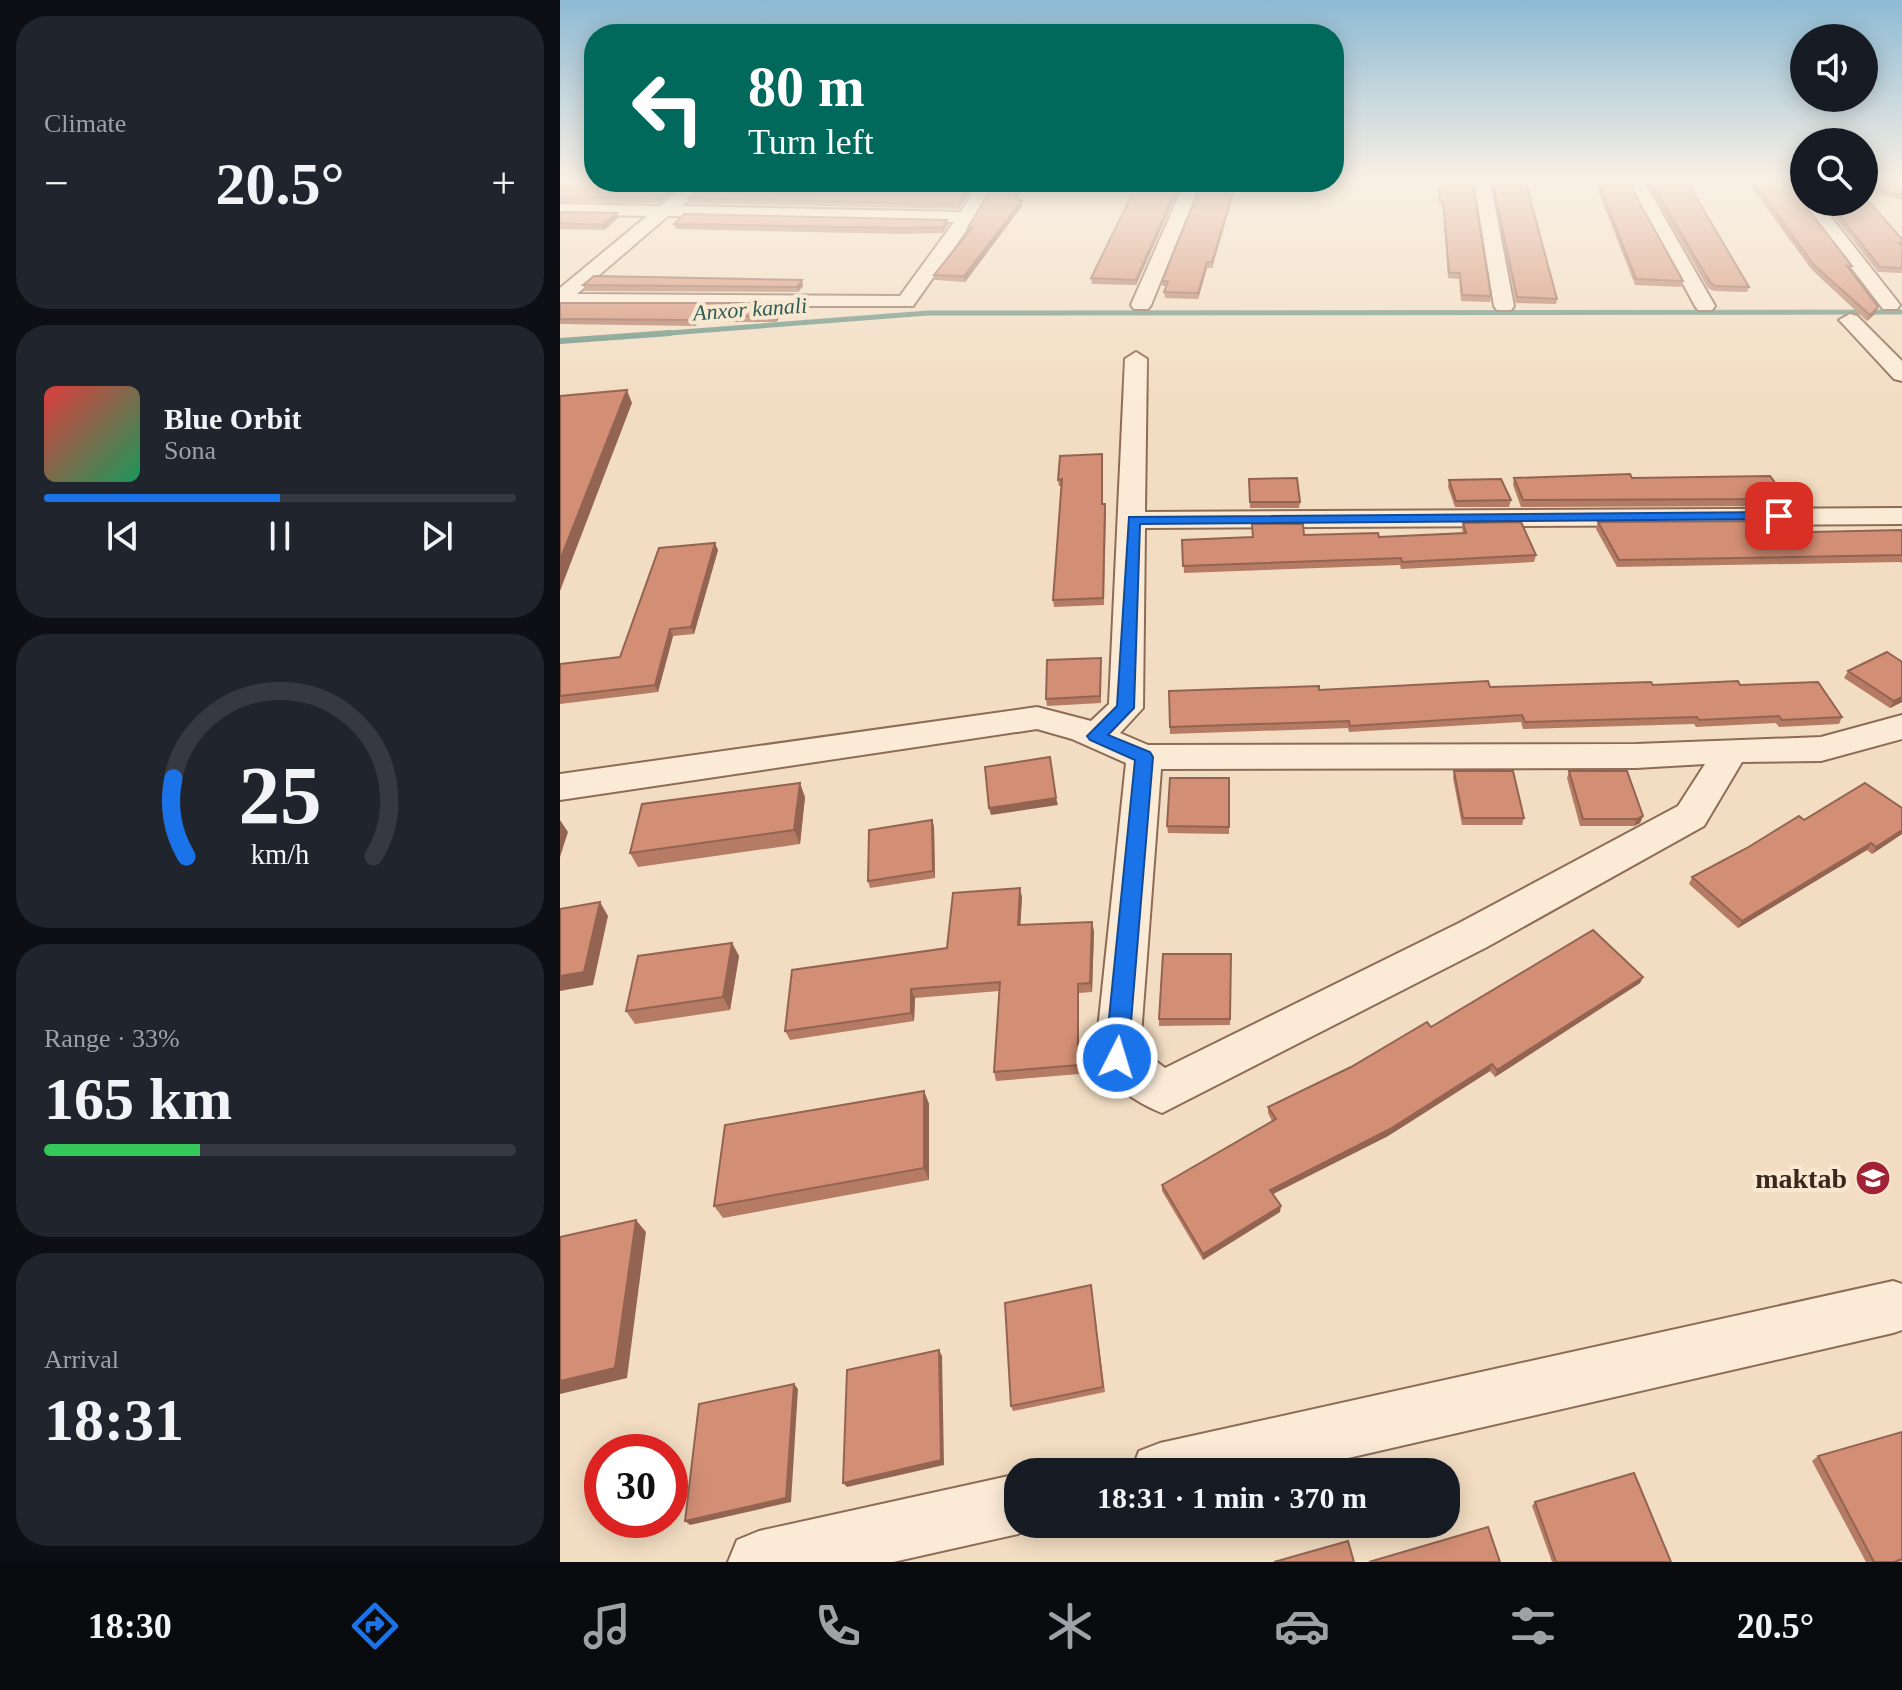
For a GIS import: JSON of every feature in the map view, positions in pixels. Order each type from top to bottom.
[{"type":"street","points":[[560,299],[614,253]]},
{"type":"street","points":[[560,299],[906,302],[941,253]]},
{"type":"street","points":[[1141,305],[1163,253]]},
{"type":"street","points":[[1495,253],[1504,306]]},
{"type":"street","points":[[1675,253],[1705,306]]},
{"type":"street","points":[[1850,253],[1890,305]]},
{"type":"street","points":[[1850,320],[1902,374]]},
{"type":"street","points":[[1096,736],[1126,708],[1134,520],[1136,359]]},
{"type":"street","points":[[1134,520],[1902,516]]},
{"type":"street","points":[[560,787],[1037,718],[1096,736],[1144,757],[1620,756],[1821,749],[1902,727]]},
{"type":"street","points":[[1144,757],[1117,1058],[1162,1092],[1473,935],[1691,816],[1731,750]]},
{"type":"street","points":[[1222,1458],[1893,1307]]},
{"type":"street","points":[[759,1562],[1004,1507]]},
{"type":"building","points":[[952,253],[982,253],[964,276],[934,275]]},
{"type":"building","points":[[1103,253],[1148,253],[1136,280],[1091,278]]},
{"type":"building","points":[[1173,253],[1215,253],[1212,262],[1207,262],[1198,293],[1164,292],[1168,281],[1162,281]]},
{"type":"building","points":[[1447,253],[1484,253],[1491,296],[1462,295],[1460,273],[1449,273]]},
{"type":"building","points":[[1508,253],[1545,253],[1557,299],[1517,297]]},
{"type":"building","points":[[1626,253],[1667,253],[1683,281],[1636,279]]},
{"type":"building","points":[[1693,253],[1729,253],[1749,287],[1715,286]]},
{"type":"building","points":[[1805,253],[1842,253],[1852,266],[1847,266],[1878,307],[1870,315],[1814,265]]},
{"type":"building","points":[[1869,253],[1902,253],[1902,268],[1880,267]]},
{"type":"building","points":[[594,276],[802,280],[797,287],[583,285]]},
{"type":"building","points":[[560,303],[785,303],[775,316],[697,316],[693,320],[560,319]]},
{"type":"building","points":[[627,390],[560,560],[560,396]]},
{"type":"building","points":[[1102,454],[1102,504],[1105,504],[1103,598],[1053,600],[1062,479],[1058,480],[1060,456]]},
{"type":"building","points":[[1630,474],[1632,478],[1770,476],[1787,499],[1523,500],[1514,478]]},
{"type":"building","points":[[1297,478],[1300,502],[1250,502],[1249,479]]},
{"type":"building","points":[[1501,479],[1511,500],[1456,501],[1449,480]]},
{"type":"building","points":[[1802,521],[1810,532],[1902,530],[1902,555],[1619,560],[1598,522]]},
{"type":"building","points":[[1521,522],[1536,555],[1402,562],[1401,558],[1183,566],[1182,540],[1253,537],[1252,524],[1303,524],[1304,535],[1378,533],[1379,537],[1466,533],[1463,523]]},
{"type":"building","points":[[715,543],[691,627],[670,629],[655,685],[560,696],[560,664],[620,657],[659,548]]},
{"type":"building","points":[[1887,652],[1902,662],[1902,697],[1894,701],[1848,671]]},
{"type":"building","points":[[1101,658],[1100,696],[1046,699],[1047,660]]},
{"type":"building","points":[[1488,681],[1490,687],[1651,682],[1653,685],[1738,681],[1740,685],[1818,682],[1842,717],[1525,722],[1522,715],[1350,726],[1349,721],[1170,727],[1169,691],[1319,686],[1319,690]]},
{"type":"building","points":[[1050,757],[1056,798],[989,808],[985,767]]},
{"type":"building","points":[[1454,771],[1513,771],[1524,818],[1463,818]]},
{"type":"building","points":[[1569,771],[1627,771],[1643,816],[1637,819],[1583,819]]},
{"type":"building","points":[[1170,778],[1229,778],[1229,827],[1167,826]]},
{"type":"building","points":[[800,783],[794,830],[630,853],[642,804]]},
{"type":"building","points":[[1865,783],[1902,808],[1902,830],[1876,847],[1871,843],[1742,921],[1692,877],[1799,816],[1804,820]]},
{"type":"building","points":[[932,820],[933,871],[868,881],[869,830]]},
{"type":"building","points":[[1020,888],[1018,925],[1092,922],[1090,983],[1078,984],[1078,1065],[994,1072],[1000,982],[911,989],[911,1013],[785,1031],[792,970],[947,948],[953,893]]},
{"type":"building","points":[[600,902],[584,972],[560,976],[560,909]]},
{"type":"building","points":[[1593,930],[1643,977],[1497,1070],[1492,1064],[1390,1129],[1270,1190],[1281,1206],[1203,1254],[1162,1185],[1276,1119],[1268,1107],[1351,1067],[1427,1022],[1431,1027]]},
{"type":"building","points":[[732,943],[723,997],[626,1011],[638,956]]},
{"type":"building","points":[[1163,954],[1231,954],[1230,1019],[1159,1019]]},
{"type":"building","points":[[924,1091],[924,1168],[714,1206],[725,1125]]},
{"type":"building","points":[[636,1220],[615,1368],[560,1381],[560,1237]]},
{"type":"building","points":[[1091,1285],[1103,1387],[1011,1406],[1005,1303]]},
{"type":"building","points":[[939,1350],[941,1460],[843,1483],[847,1370]]},
{"type":"building","points":[[794,1384],[786,1498],[688,1520],[699,1404]]},
{"type":"building","points":[[1902,1432],[1902,1559],[1874,1562],[1818,1456]]},
{"type":"building","points":[[1634,1473],[1671,1562],[1556,1562],[1535,1502]]},
{"type":"building","points":[[1488,1527],[1500,1562],[1369,1562],[1460,1538],[1460,1535]]},
{"type":"building","points":[[1348,1541],[1354,1562],[1274,1562]]},
{"type":"waterway","name":"Anxor kanali","points":[[651,334],[928,313],[1902,312]]},
{"type":"waterway","name":"Anxor kanali","points":[[651,334],[670,333]]},
{"type":"waterway","name":"Anxor kanali","points":[[560,341],[651,334]]},
{"type":"waterway","name":"Anxor kanali","points":[[643,335],[651,334]]},
{"type":"place","name":"maktab","points":[[1873,1178]]},
{"type":"route","points":[[1117,1058],[1144,757],[1096,736],[1126,708],[1134,520],[1779,516]]}]
